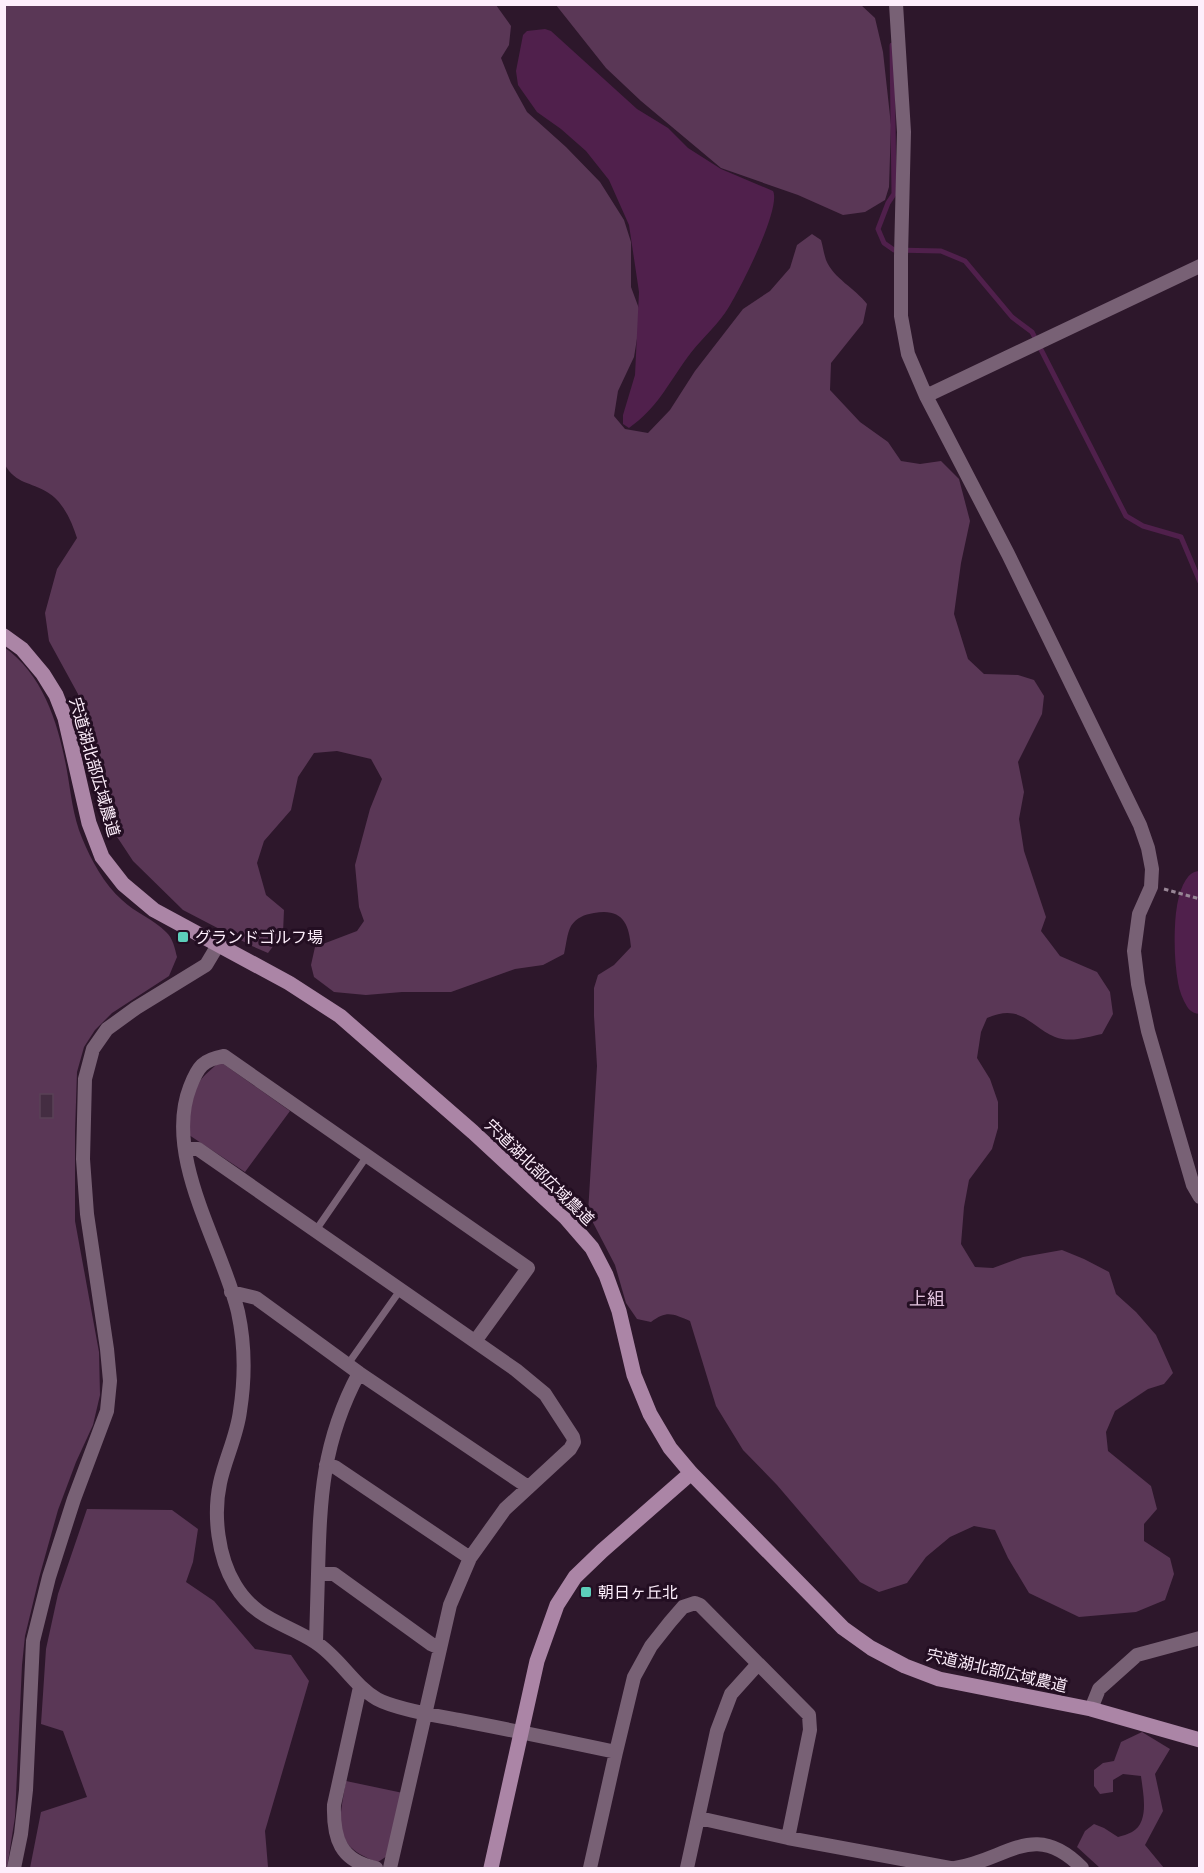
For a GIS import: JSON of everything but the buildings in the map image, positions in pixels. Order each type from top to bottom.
[{"type":"street","points":[[896,4],[904,132],[901,316],[908,354],[926,396],[1058,653],[1140,825],[1148,848],[1152,869],[1151,887],[1139,914],[1134,951],[1138,984],[1148,1031],[1193,1185],[1200,1197]]},
{"type":"street","points":[[926,396],[1200,266]]},
{"type":"street","name":"宍道湖北部広域農道","points":[[4,636],[29,657],[56,695],[65,718],[89,824],[102,857],[123,884],[154,910],[289,983],[340,1016],[456,1117],[566,1218],[592,1248],[606,1275],[619,1311],[634,1375],[650,1414],[670,1448],[691,1473],[836,1622],[871,1648],[905,1666],[939,1679],[1091,1709],[1200,1740]]},
{"type":"street","points":[[14,1869],[26,1790],[33,1641],[49,1577],[74,1499],[107,1411],[110,1381],[87,1214],[82,1159],[85,1079],[93,1049],[107,1029],[136,1008],[206,965],[218,945]]},
{"type":"street","points":[[476,1340],[528,1268],[224,1056],[208,1059],[195,1074],[187,1094],[182,1125],[185,1149],[200,1204],[238,1312],[244,1378],[240,1414],[220,1485],[217,1517],[221,1550],[234,1584],[248,1603],[263,1616],[316,1642],[344,1667],[360,1687],[380,1700],[426,1713],[616,1752]]},
{"type":"street","points":[[185,1149],[198,1149],[476,1340],[545,1394],[573,1437],[574,1442],[570,1449],[505,1509],[470,1558],[450,1605],[390,1869]]},
{"type":"street","points":[[231,1292],[256,1298],[353,1369],[528,1487]]},
{"type":"street","points":[[316,1642],[321,1497],[326,1465],[339,1413],[353,1369]]},
{"type":"street","points":[[326,1465],[335,1467],[470,1558]]},
{"type":"street","points":[[491,1869],[537,1661],[556,1605],[575,1577],[595,1557],[691,1473]]},
{"type":"street","points":[[318,1574],[334,1574],[431,1644],[440,1648]]},
{"type":"street","points":[[590,1869],[634,1677],[651,1646],[683,1607],[695,1603],[700,1605],[805,1710],[811,1722],[788,1838]]},
{"type":"street","points":[[1091,1709],[1099,1689],[1137,1655],[1200,1638]]},
{"type":"street","points":[[687,1869],[717,1731],[731,1694],[758,1664]]},
{"type":"street","points":[[360,1687],[334,1805],[333,1824],[344,1851],[355,1861],[376,1869]]},
{"type":"street","points":[[699,1818],[788,1838],[950,1869]]},
{"type":"street","points":[[955,1869],[981,1862],[1013,1848],[1039,1845],[1063,1852],[1082,1869]]},
{"type":"lane","points":[[316,1230],[368,1156]]},
{"type":"lane","points":[[353,1369],[402,1289]]},
{"type":"path","points":[[1181,895],[1200,899]]},
{"type":"shaded area","points":[[5,5],[496,5],[511,26],[509,45],[501,58],[511,83],[527,112],[600,182],[624,220],[631,242],[631,287],[641,314],[634,357],[618,391],[614,416],[625,429],[648,433],[670,410],[695,371],[743,309],[770,291],[790,268],[797,245],[812,234],[821,240],[830,267],[867,304],[863,323],[831,363],[830,390],[860,422],[888,442],[901,461],[920,464],[941,461],[959,479],[970,521],[954,614],[968,659],[984,674],[1018,675],[1034,680],[1044,696],[1042,714],[1018,762],[1024,792],[1019,819],[1024,851],[1046,917],[1041,931],[1060,956],[1097,972],[1110,992],[1113,1014],[1102,1034],[1085,1038],[1055,1037],[1016,1014],[999,1014],[987,1018],[981,1032],[977,1058],[990,1079],[998,1102],[998,1128],[992,1149],[969,1180],[961,1244],[975,1267],[993,1268],[1023,1257],[1062,1250],[1084,1259],[1109,1272],[1116,1294],[1156,1335],[1173,1373],[1164,1384],[1148,1389],[1115,1411],[1106,1432],[1108,1451],[1151,1486],[1157,1509],[1144,1524],[1144,1541],[1170,1558],[1174,1574],[1165,1600],[1136,1612],[1079,1617],[1029,1593],[1008,1558],[995,1530],[974,1526],[950,1537],[926,1557],[907,1583],[879,1592],[860,1582],[777,1485],[743,1450],[716,1406],[690,1321],[670,1314],[651,1322],[637,1319],[626,1303],[615,1265],[588,1213],[597,1066],[594,988],[598,975],[614,965],[631,947],[626,924],[617,915],[604,912],[578,918],[570,929],[564,954],[543,965],[515,969],[451,992],[366,995],[334,992],[314,977],[311,965],[315,947],[357,931],[364,921],[359,907],[355,865],[370,809],[382,779],[371,759],[337,751],[314,753],[298,777],[291,810],[264,841],[257,863],[266,895],[284,910],[283,933],[268,953],[183,910],[133,861],[96,805],[89,747],[78,694],[49,641],[45,613],[57,569],[77,538],[70,519],[58,501],[47,492],[14,476],[5,465]]},
{"type":"shaded area","points":[[556,5],[861,5],[875,18],[883,52],[891,125],[889,187],[885,200],[865,212],[843,215],[798,195],[721,168],[641,101],[606,68]]},
{"type":"shaded area","points":[[545,29],[551,31],[637,109],[668,128],[688,148],[721,169],[773,191],[774,200],[765,233],[731,304],[721,319],[691,352],[655,404],[629,428],[623,424],[623,415],[635,375],[639,292],[629,225],[609,180],[586,151],[537,112],[518,85],[516,71],[523,35],[527,31]]},
{"type":"shaded area","points":[[4,647],[30,672],[48,703],[64,754],[76,821],[94,863],[109,887],[122,900],[168,934],[177,957],[169,976],[112,1013],[95,1030],[84,1047],[77,1072],[75,1221],[99,1352],[100,1395],[93,1425],[58,1510],[25,1636],[15,1817],[7,1868],[4,1868]]},
{"type":"shaded area","points":[[218,1063],[222,1063],[290,1111],[245,1172],[189,1135],[189,1115],[194,1093],[202,1079]]},
{"type":"shaded area","points":[[87,1509],[172,1510],[198,1529],[193,1562],[186,1582],[214,1601],[255,1649],[291,1655],[309,1681],[265,1831],[268,1867],[271,1868],[30,1868],[41,1812],[87,1797],[63,1731],[41,1724],[46,1649],[58,1594]]},
{"type":"shaded area","points":[[1142,1732],[1170,1749],[1155,1774],[1163,1811],[1145,1845],[1164,1868],[1100,1868],[1077,1847],[1085,1831],[1094,1824],[1118,1837],[1132,1832],[1141,1821],[1144,1799],[1141,1776],[1123,1774],[1113,1780],[1113,1792],[1100,1794],[1094,1786],[1094,1770],[1103,1763],[1114,1761],[1121,1742]]},
{"type":"shaded area","points":[[346,1781],[403,1793],[387,1856],[378,1862],[363,1856],[345,1840],[342,1831],[341,1809]]},
{"type":"waterway","points":[[892,45],[894,194],[878,229],[884,243],[894,250],[941,251],[965,261],[1012,317],[1032,332],[1126,516],[1143,526],[1181,537],[1200,582]]},
{"type":"waterway","points":[[1200,886],[1192,905],[1190,932],[1193,981],[1200,999]]},
{"type":"place","name":"グランドゴルフ場","points":[[183,937]]},
{"type":"place","name":"朝日ヶ丘北","points":[[586,1592]]},
{"type":"district","name":"上組","points":[[927,1299]]}]
